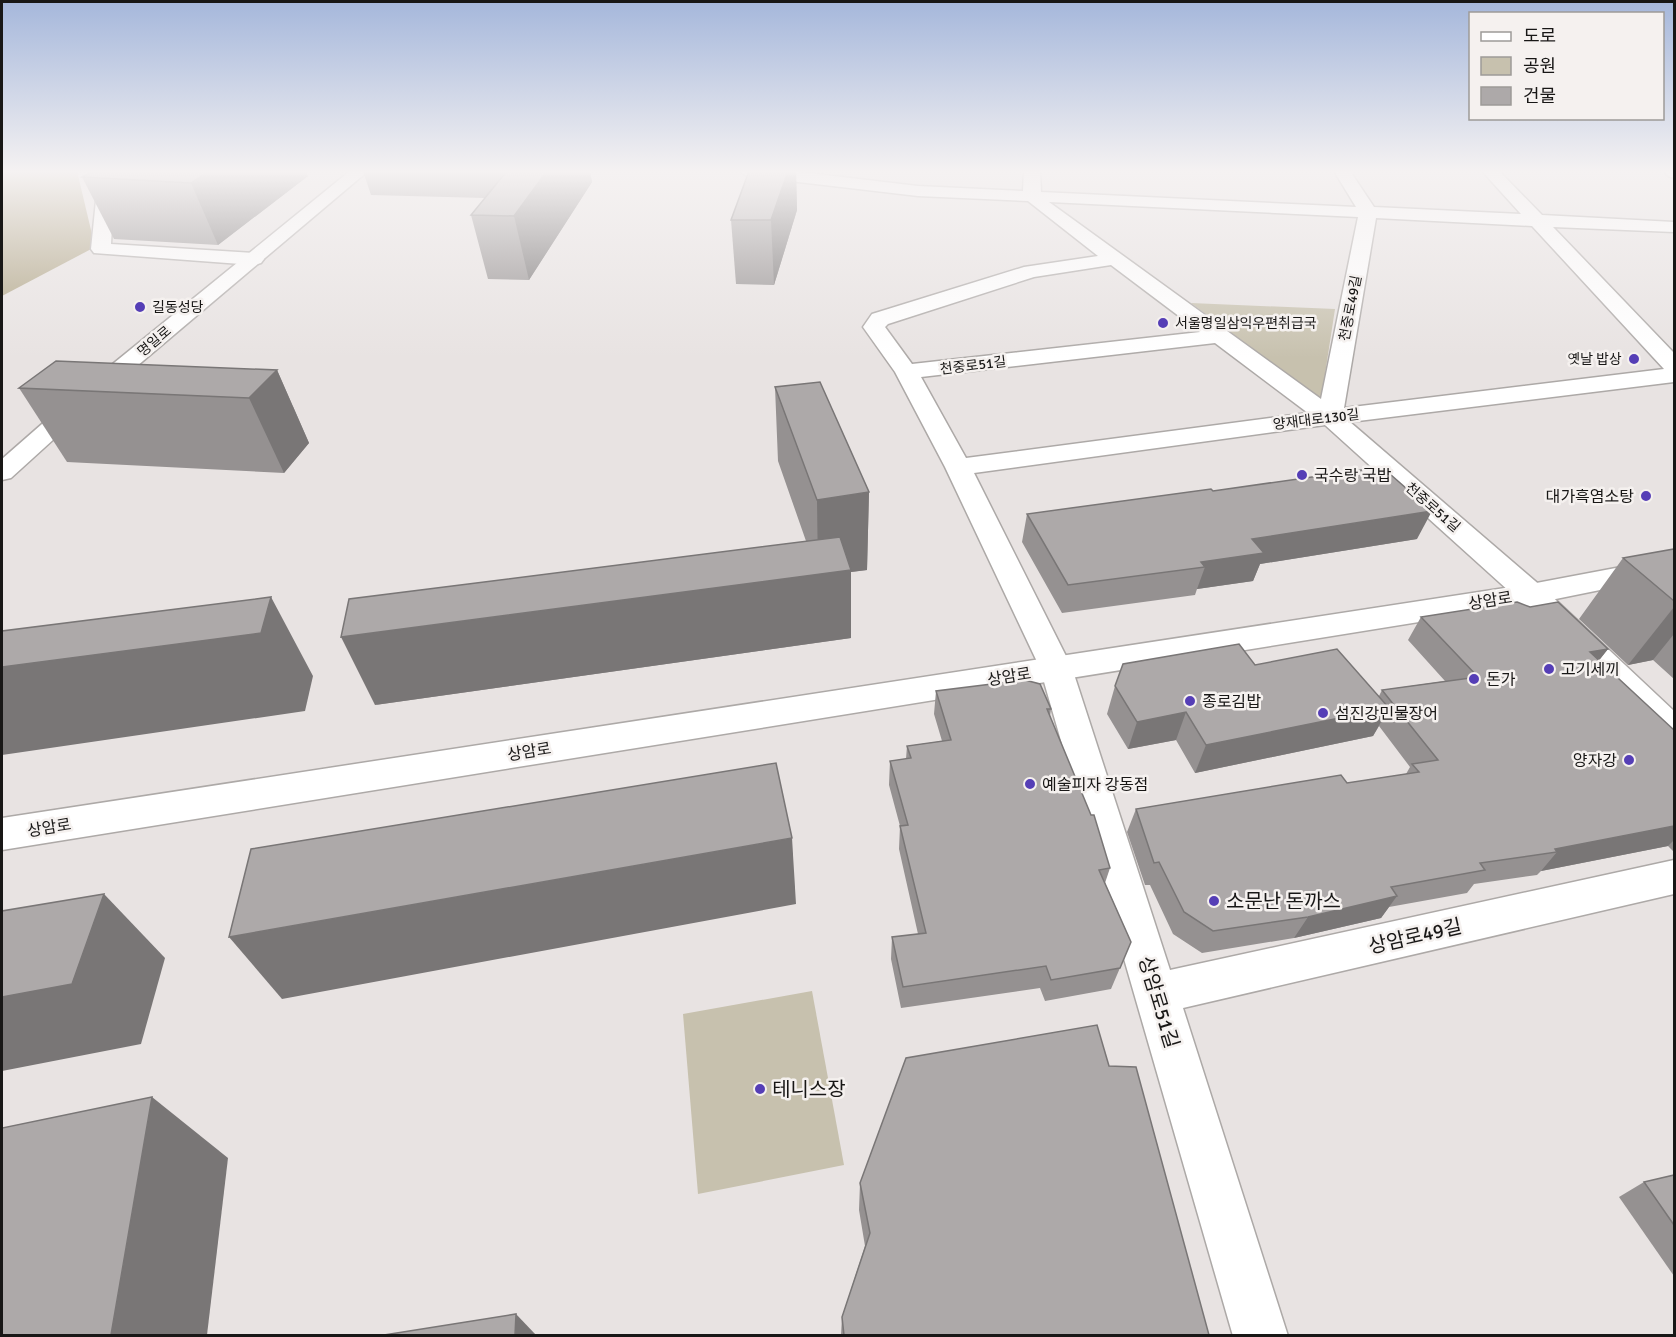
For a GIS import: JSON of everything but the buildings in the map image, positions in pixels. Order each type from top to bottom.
[{"type":"street","points":[[102,233],[101,249],[254,259]]},
{"type":"street","name":"명일로","points":[[2,472],[90,394],[285,233]]},
{"type":"street","name":"천중로51길","points":[[1080,233],[1330,417],[1531,594]]},
{"type":"street","name":"천중로49길","points":[[1330,417],[1364,233]]},
{"type":"street","points":[[1551,233],[1674,366]]},
{"type":"street","name":"상암로","points":[[1056,668],[958,467],[906,372],[874,327],[880,319],[1031,271],[1115,259]]},
{"type":"street","name":"천중로51길","points":[[906,372],[1219,336]]},
{"type":"street","name":"양재대로130길","points":[[958,467],[1330,417],[1674,375]]},
{"type":"street","name":"상암로","points":[[2,834],[1531,594],[1674,566]]},
{"type":"street","points":[[1531,594],[1674,730]]},
{"type":"street","name":"상암로51길","points":[[1056,668],[1261,1335]]},
{"type":"street","name":"상암로49길","points":[[1156,994],[1674,877]]},
{"type":"green space","points":[[1191,303],[1335,309],[1321,400]]},
{"type":"green space","name":"테니스장","points":[[812,991],[844,1165],[698,1194],[683,1014]]},
{"type":"shaded area","points":[[2,233],[92,233],[95,247],[2,296]]},
{"type":"place","name":"길동성당","points":[[140,307]]},
{"type":"place","name":"서울명일삼익우편취급국","points":[[1163,323]]},
{"type":"place","name":"옛날 밥상","points":[[1634,359]]},
{"type":"place","name":"국수랑 국밥","points":[[1302,475]]},
{"type":"place","name":"대가흑염소탕","points":[[1646,496]]},
{"type":"place","name":"고기세끼","points":[[1549,669]]},
{"type":"place","name":"돈가","points":[[1474,679]]},
{"type":"place","name":"종로김밥","points":[[1190,701]]},
{"type":"place","name":"섬진강민물장어","points":[[1323,713]]},
{"type":"place","name":"양자강","points":[[1629,760]]},
{"type":"place","name":"예술피자 강동점","points":[[1030,784]]},
{"type":"place","name":"소문난 돈까스","points":[[1214,901]]},
{"type":"place","name":"테니스장","points":[[760,1089]]}]
